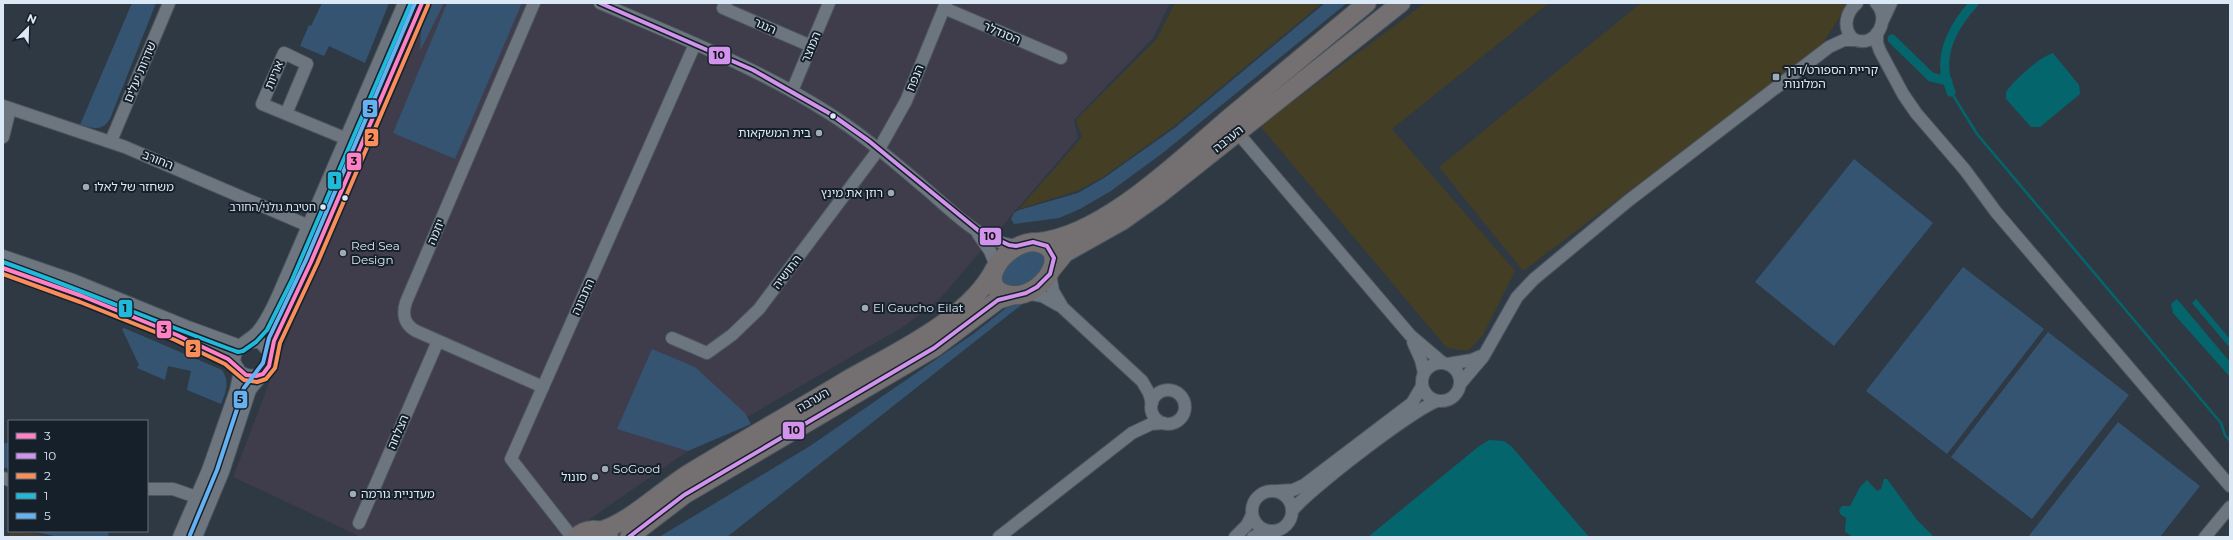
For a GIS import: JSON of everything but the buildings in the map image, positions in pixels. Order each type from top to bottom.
[{"type":"highway","name":"הערבה","points":[[1038,242],[1058,239],[1072,233],[1136,195],[1367,3]]},
{"type":"highway","name":"הערבה","points":[[1051,271],[1065,253],[1132,214],[1401,3]]},
{"type":"highway","points":[[1027,242],[1038,242],[1050,250],[1054,258],[1051,271],[1042,283],[1020,294],[1004,293],[997,287],[994,278],[996,267],[1005,254],[1016,246],[1027,242]]},
{"type":"highway","name":"הערבה","points":[[576,537],[588,530],[604,534],[676,481],[935,328],[980,292],[989,281],[996,267]]},
{"type":"highway","name":"הערבה","points":[[630,537],[684,495],[934,348],[998,300],[1020,294]]},
{"type":"street","name":"שדרות יעלים","points":[[110,141],[169,3]]},
{"type":"street","points":[[179,537],[236,390],[239,376],[235,355],[243,344],[256,334],[266,320],[347,139],[404,3]]},
{"type":"street","points":[[196,537],[226,465],[250,390],[269,366],[274,341],[307,272],[422,3]]},
{"type":"street","name":"יוזמה","points":[[534,3],[404,308],[404,318],[408,326],[438,341],[543,387]]},
{"type":"street","points":[[600,3],[695,44],[792,91],[835,117],[879,149],[974,228],[999,242],[1016,246]]},
{"type":"street","name":"הנגר","points":[[726,3],[724,8],[811,46]]},
{"type":"street","name":"המוצר","points":[[792,91],[829,3]]},
{"type":"street","points":[[1829,47],[1847,18],[1850,10],[1857,3]]},
{"type":"street","points":[[1876,3],[1882,12],[1883,20]]},
{"type":"street","points":[[1891,3],[1878,33],[1877,43],[1880,51],[1916,114],[1965,170],[1996,212],[2230,486]]},
{"type":"street","name":"הסנדלר","points":[[945,5],[1061,58]]},
{"type":"street","name":"הנפח","points":[[879,149],[906,101],[945,5]]},
{"type":"street","points":[[1847,18],[1847,30],[1861,41]]},
{"type":"street","points":[[1861,41],[1878,33]]},
{"type":"street","points":[[1292,511],[1305,496],[1418,410],[1438,401],[1452,398],[1457,394],[1460,384],[1487,351],[1518,297],[1534,279],[1628,201],[1829,47],[1844,40],[1861,41],[1874,44],[1880,51]]},
{"type":"street","name":"התבונה","points":[[572,537],[511,459],[695,44]]},
{"type":"street","name":"אריות","points":[[286,114],[307,64],[284,53],[262,104],[286,114],[347,139],[358,151]]},
{"type":"street","name":"החורב","points":[[7,108],[110,141],[217,185],[309,226]]},
{"type":"street","points":[[3,137],[7,108]]},
{"type":"street","points":[[1237,132],[1410,336],[1456,370],[1460,384]]},
{"type":"street","name":"התושיה","points":[[672,338],[707,353],[742,326],[784,278],[879,149]]},
{"type":"street","points":[[974,228],[988,246],[996,267]]},
{"type":"street","points":[[3,256],[73,280],[188,327],[243,344],[260,342],[268,349],[270,355]]},
{"type":"street","points":[[3,268],[56,286],[125,313],[201,346],[237,367],[249,376],[263,374]]},
{"type":"street","points":[[1051,271],[1053,292],[1063,308]]},
{"type":"street","points":[[999,537],[1132,433],[1150,424],[1176,422],[1184,414],[1185,409],[1182,398],[1178,394],[1173,391],[1162,391],[1142,381],[1063,308],[1042,296],[1020,294]]},
{"type":"street","points":[[1235,537],[1247,526],[1252,515],[1252,508],[1258,496],[1264,492],[1293,490],[1304,485],[1412,403],[1422,386],[1424,373],[1418,352],[1410,336]]},
{"type":"street","name":"הצלחה","points":[[359,523],[438,341]]},
{"type":"street","points":[[1424,373],[1433,364],[1446,364],[1472,360],[1487,351]]},
{"type":"street","points":[[1142,381],[1148,391],[1151,406],[1156,419],[1163,423]]},
{"type":"street","points":[[1422,386],[1429,397],[1438,401]]},
{"type":"street","points":[[1132,433],[1151,406],[1154,398],[1162,391]]},
{"type":"street","points":[[148,489],[173,489],[211,502]]},
{"type":"street","points":[[1253,537],[1267,531],[1278,531],[1284,528],[1291,518],[1292,511],[1288,499],[1277,491]]},
{"type":"street","points":[[2205,537],[2230,507]]},
{"type":"street","points":[[1252,515],[1259,527],[1267,531]]},
{"type":"shaded area","points":[[132,3],[156,3],[110,119],[104,126],[97,128],[80,125]]},
{"type":"shaded area","points":[[322,3],[389,3],[365,63],[329,46],[324,56],[300,46],[309,25],[311,26]]},
{"type":"shaded area","points":[[427,3],[1170,3],[1153,38],[1074,120],[1078,138],[938,301],[903,327],[688,451],[564,537],[361,537],[233,477],[276,365]]},
{"type":"shaded area","points":[[428,3],[444,3],[420,51],[422,17]]},
{"type":"shaded area","points":[[447,3],[522,3],[455,159],[393,133]]},
{"type":"shaded area","points":[[1325,3],[1347,3],[1164,152],[1111,191],[1080,209],[1059,218],[1014,224],[1011,219],[1014,213],[1019,210],[1078,193],[1104,178],[1176,127]]},
{"type":"shaded area","points":[[2053,53],[2079,85],[2080,94],[2040,127],[2031,127],[2006,99],[2006,92],[2028,70],[2042,59]]},
{"type":"shaded area","points":[[1854,159],[1933,223],[1834,346],[1755,282]]},
{"type":"shaded area","points":[[1023,248],[1048,255],[1034,284],[1006,289],[999,274]]},
{"type":"shaded area","points":[[1963,267],[2044,329],[1947,454],[1866,391]]},
{"type":"shaded area","points":[[2177,299],[2230,362],[2230,377],[2173,313],[2171,304]]},
{"type":"shaded area","points":[[2196,299],[2230,339],[2230,348],[2192,303]]},
{"type":"shaded area","points":[[1025,302],[727,537],[659,537],[810,446],[973,334],[1006,308]]},
{"type":"shaded area","points":[[124,328],[222,370],[227,383],[226,391],[221,404],[187,390],[191,371],[168,366],[165,380],[137,368],[139,365],[122,329]]},
{"type":"shaded area","points":[[2048,332],[2129,395],[2032,519],[1951,457]]},
{"type":"shaded area","points":[[652,349],[695,367],[745,413],[751,424],[688,451],[617,429]]},
{"type":"shaded area","points":[[2118,422],[2200,486],[2160,537],[2028,537]]},
{"type":"shaded area","points":[[1489,440],[1504,441],[1512,447],[1589,537],[1368,537],[1478,447]]},
{"type":"shaded area","points":[[8,442],[8,468],[3,468],[3,444]]},
{"type":"shaded area","points":[[1884,479],[1887,479],[1917,520],[1934,537],[1853,537],[1845,532],[1846,518],[1840,514],[1839,510],[1842,506],[1850,506],[1860,487],[1867,480],[1877,491],[1881,489]]},
{"type":"shaded area","points":[[11,532],[24,532],[53,537],[9,537]]},
{"type":"shaded area","points":[[36,532],[109,532],[108,537],[59,537]]},
{"type":"sand","points":[[1175,3],[1322,3],[1174,126],[1103,177],[1077,191],[1019,209],[1082,137],[1076,120],[1156,40]]},
{"type":"sand","points":[[1425,3],[1549,3],[1392,129],[1515,271],[1483,335],[1468,351],[1447,348],[1260,126]]},
{"type":"sand","points":[[1641,3],[1849,3],[1822,44],[1808,56],[1523,271],[1439,167]]},
{"type":"waterway","points":[[1951,92],[1945,74],[1946,52],[1952,34],[1974,3]]},
{"type":"waterway","points":[[1892,39],[1931,77],[1948,81]]},
{"type":"waterway","points":[[1951,92],[1977,134],[2221,423],[2225,435],[2230,441]]},
{"type":"transit line","name":"5","points":[[190,535],[217,470],[244,388],[263,363],[269,338],[306,260],[415,3]]},
{"type":"transit line","name":"3","points":[[3,268],[82,296],[177,335],[228,359],[246,375],[256,376],[263,374],[269,366],[274,341],[311,262],[422,3]]},
{"type":"transit line","name":"10","points":[[600,3],[753,70],[834,116]]},
{"type":"transit line","name":"1","points":[[3,262],[238,352],[243,351],[256,342],[267,330],[292,280],[410,5]]},
{"type":"transit line","name":"2","points":[[3,274],[80,302],[175,340],[225,364],[244,380],[257,382],[266,379],[275,368],[280,343],[317,264],[428,5]]},
{"type":"transit line","name":"10","points":[[629,537],[684,495],[934,348],[998,300],[1026,293],[1037,287],[1050,274],[1054,258],[1047,246],[1033,242],[1016,246],[1009,245],[979,231],[869,141],[835,117]]},
{"type":"place","name":"קריית הספורט/דרך המלונות","points":[[1776,77]]},
{"type":"place","name":"בית המשקאות","points":[[819,133]]},
{"type":"place","name":"משחזר של לאלו","points":[[86,187]]},
{"type":"place","name":"רוזן את מינץ","points":[[891,193]]},
{"type":"place","name":"חטיבת גולני/החורב","points":[[323,207]]},
{"type":"place","name":"Red Sea Design","points":[[343,253]]},
{"type":"place","name":"El Gaucho Eilat","points":[[865,308]]},
{"type":"place","name":"SoGood","points":[[605,469]]},
{"type":"place","name":"סונול","points":[[595,477]]},
{"type":"place","name":"מעדניית גורמה","points":[[353,494]]}]
